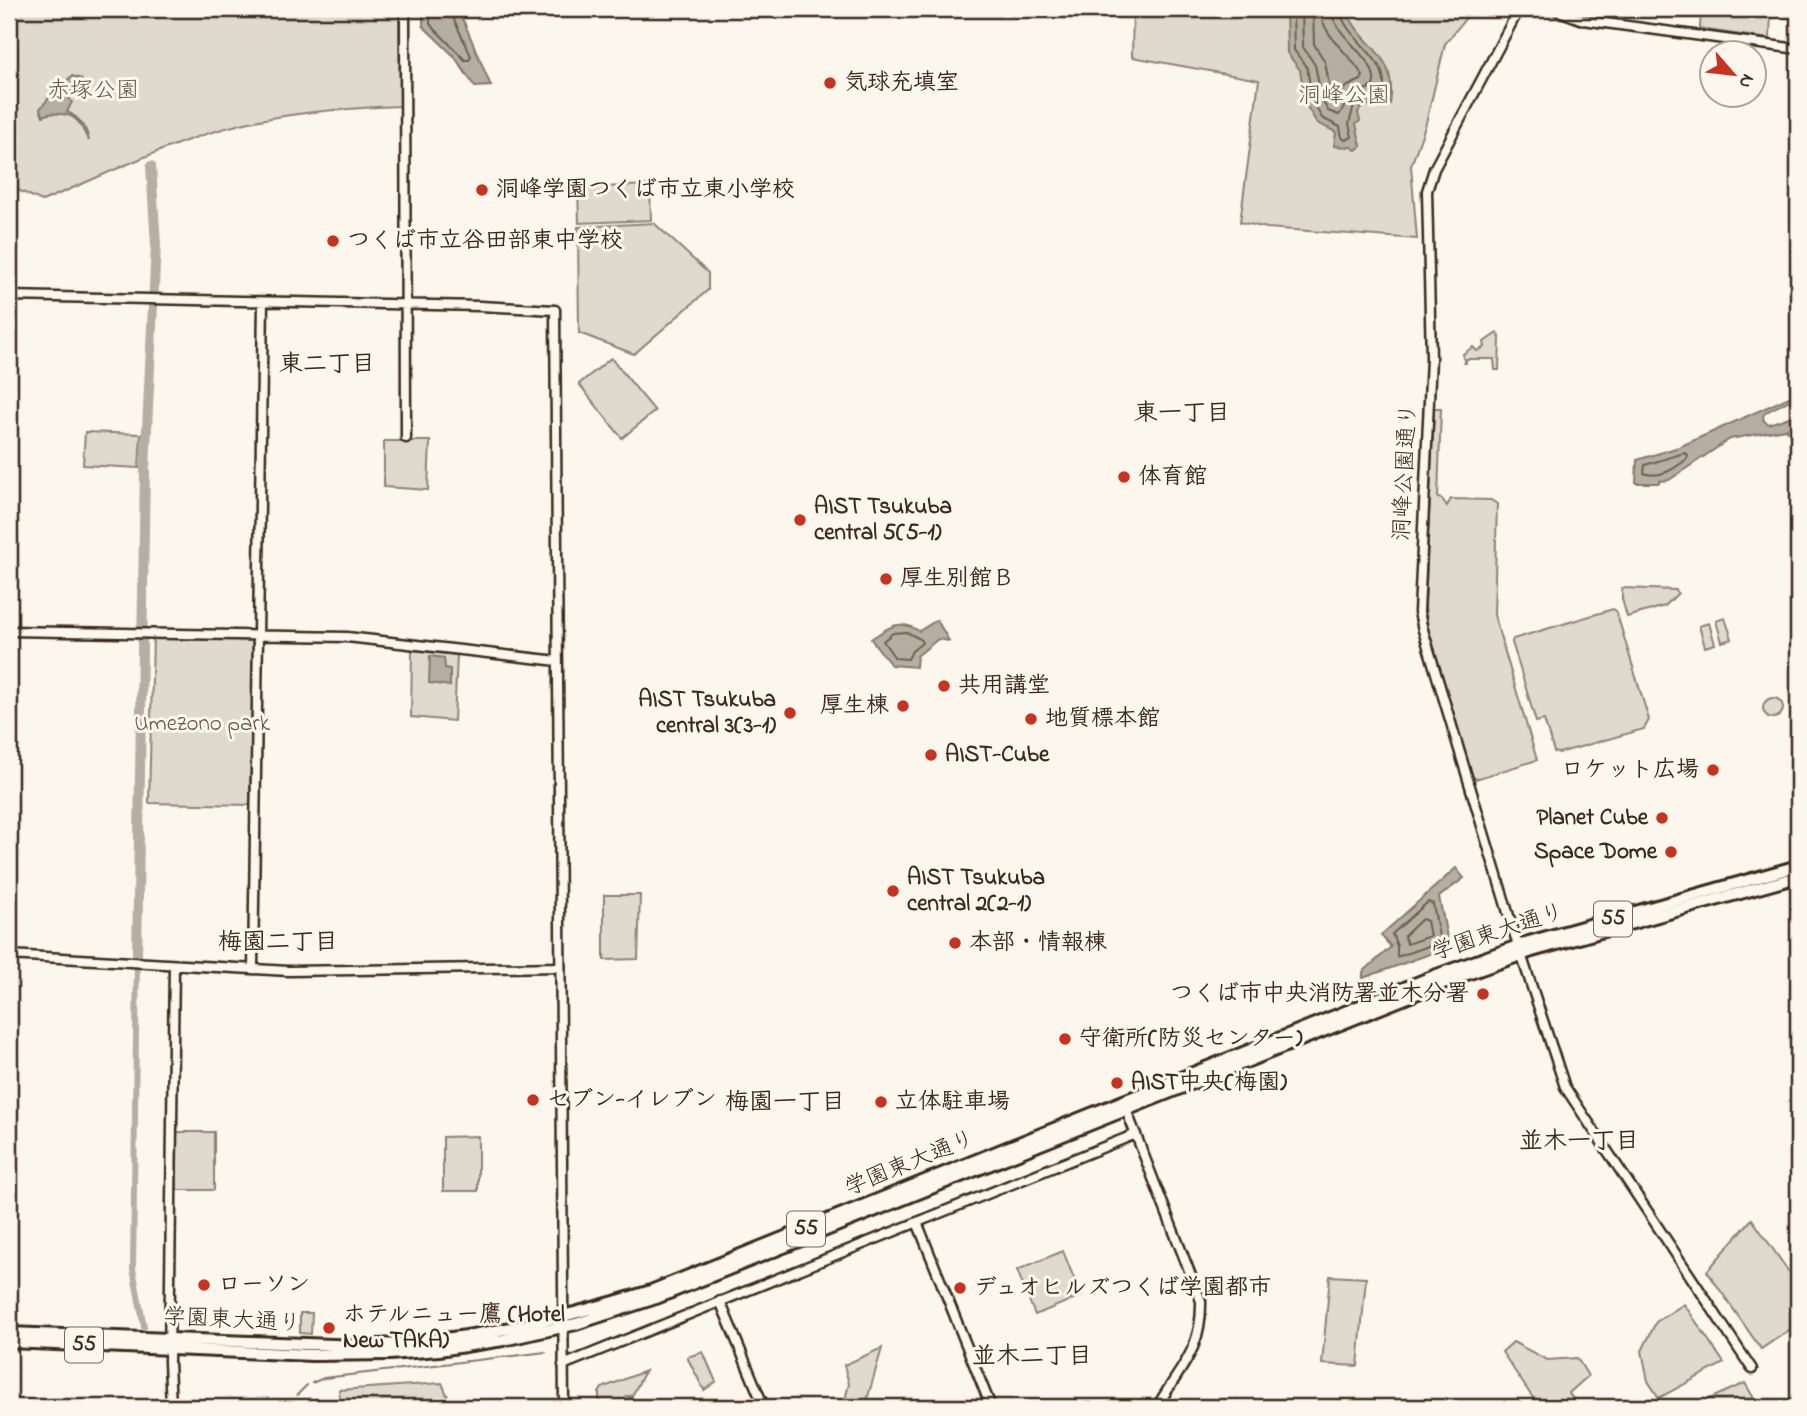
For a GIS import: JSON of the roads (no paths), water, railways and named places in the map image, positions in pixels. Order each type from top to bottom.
[{"type":"main road","name":"学園東大通り","points":[[9,1333],[313,1355],[389,1354],[460,1347],[562,1323],[656,1298],[1124,1105],[1520,951],[1798,866]]},
{"type":"main road","name":"学園東大通り","points":[[1520,951],[1798,877]]},
{"type":"main road","name":"学園東大通り","points":[[9,1342],[169,1344]]},
{"type":"street","points":[[405,9],[406,438]]},
{"type":"street","name":"洞峰公園通り","points":[[1518,9],[1434,169],[1427,191],[1431,358],[1419,612],[1520,951],[1554,1060],[1568,1094],[1752,1369]]},
{"type":"street","points":[[1553,9],[1583,20],[1798,49]]},
{"type":"street","points":[[9,296],[555,310],[564,1407]]},
{"type":"street","points":[[253,969],[263,302]]},
{"type":"street","points":[[9,631],[346,637],[558,662]]},
{"type":"street","points":[[9,954],[310,971],[560,967]]},
{"type":"street","points":[[171,1407],[169,1344],[174,965]]},
{"type":"street","points":[[1124,1105],[1201,1301],[1202,1320],[1196,1345],[1157,1407]]},
{"type":"street","points":[[563,1365],[1136,1134]]},
{"type":"street","points":[[916,1223],[990,1407]]},
{"type":"street","points":[[720,1301],[764,1407]]},
{"type":"water","points":[[423,9],[454,9],[464,22],[491,86],[475,87],[454,56],[423,26]]},
{"type":"water","points":[[1286,9],[1346,9],[1360,33],[1384,61],[1391,86],[1390,104],[1387,106],[1379,101],[1360,109],[1360,121],[1356,124],[1361,146],[1356,150],[1334,146],[1336,132],[1317,123],[1306,105],[1300,70],[1287,53]]},
{"type":"water","points":[[72,76],[81,79],[82,85],[70,92],[68,97],[72,102],[67,112],[82,124],[89,141],[73,117],[56,113],[43,116],[40,109],[56,89]]},
{"type":"water","points":[[1798,393],[1798,396],[1763,416],[1764,421],[1769,424],[1795,415],[1798,422],[1787,428],[1788,431],[1785,429],[1730,439],[1669,480],[1636,483],[1637,460],[1679,447]]},
{"type":"water","points":[[937,620],[949,641],[938,639],[917,656],[916,667],[891,665],[871,639],[894,626],[906,625],[919,631]]},
{"type":"water","points":[[430,656],[444,658],[445,668],[450,669],[450,686],[429,683]]},
{"type":"water","points":[[1456,868],[1464,878],[1439,897],[1449,947],[1363,978],[1363,972],[1391,947],[1381,935]]},
{"type":"waterway","points":[[137,957],[145,469],[156,245],[151,166]]},
{"type":"waterway","points":[[137,957],[133,1269],[144,1327]]},
{"type":"waterway","points":[[312,1383],[324,1378],[546,1352]]},
{"type":"waterway","points":[[297,1395],[307,1385]]},
{"type":"waterway","points":[[286,1407],[292,1400]]},
{"type":"place","name":"気球充填室","points":[[830,83]]},
{"type":"place","name":"洞峰学園つくば市立東小学校","points":[[482,190]]},
{"type":"place","name":"つくば市立谷田部東中学校","points":[[333,241]]},
{"type":"place","name":"体育館","points":[[1124,477]]},
{"type":"place","name":"AIST Tsukuba central 5(5-1)","points":[[800,520]]},
{"type":"place","name":"厚生別館Ｂ","points":[[886,579]]},
{"type":"place","name":"共用講堂","points":[[944,686]]},
{"type":"place","name":"厚生棟","points":[[903,706]]},
{"type":"place","name":"AIST Tsukuba central 3(3-1)","points":[[790,713]]},
{"type":"place","name":"地質標本館","points":[[1031,719]]},
{"type":"place","name":"AIST-Cube","points":[[931,755]]},
{"type":"place","name":"ロケット広場","points":[[1713,770]]},
{"type":"place","name":"Planet Cube","points":[[1662,818]]},
{"type":"place","name":"Space Dome","points":[[1671,852]]},
{"type":"place","name":"AIST Tsukuba central 2(2-1)","points":[[893,891]]},
{"type":"place","name":"本部・情報棟","points":[[955,943]]},
{"type":"place","name":"つくば市中央消防署並木分署","points":[[1483,994]]},
{"type":"place","name":"守衛所(防災センター)","points":[[1065,1039]]},
{"type":"place","name":"AIST中央(梅園)","points":[[1117,1083]]},
{"type":"place","name":"セブン-イレブン","points":[[533,1100]]},
{"type":"place","name":"立体駐車場","points":[[881,1102]]},
{"type":"place","name":"ローソン","points":[[204,1285]]},
{"type":"place","name":"デュオヒルズつくば学園都市","points":[[960,1288]]},
{"type":"place","name":"ホテルニュー鷹 (Hotel New TAKA)","points":[[329,1328]]},
{"type":"district","name":"東二丁目","points":[[327,365]]},
{"type":"district","name":"東一丁目","points":[[1182,414]]},
{"type":"district","name":"梅園二丁目","points":[[278,943]]},
{"type":"district","name":"梅園一丁目","points":[[785,1103]]},
{"type":"district","name":"並木一丁目","points":[[1579,1142]]},
{"type":"district","name":"並木二丁目","points":[[1032,1357]]},
{"type":"park label","name":"赤塚公園","points":[[93,91]]},
{"type":"park label","name":"洞峰公園","points":[[1344,96]]},
{"type":"park label","name":"Umezono park","points":[[202,724]]}]
